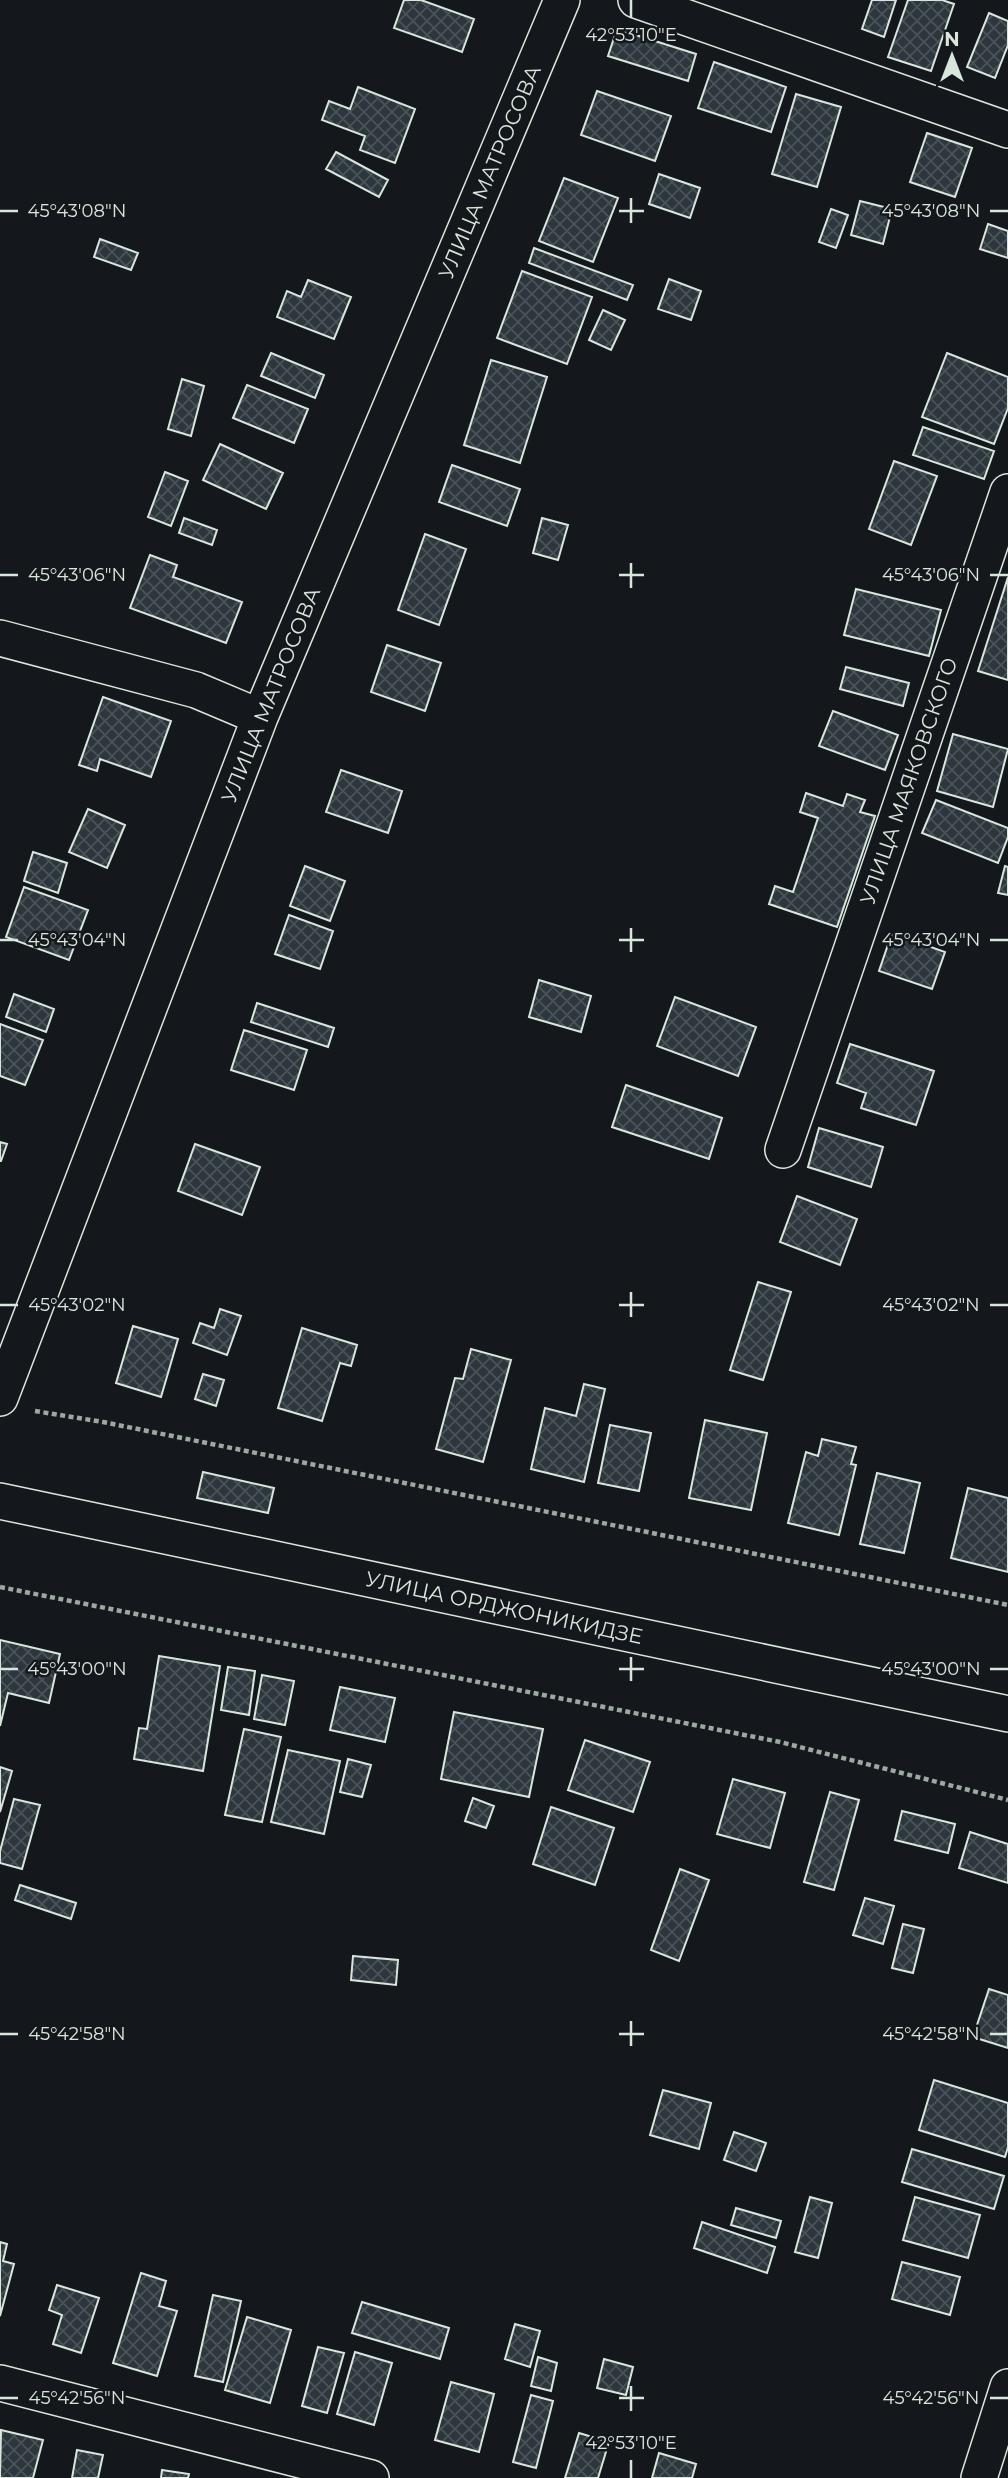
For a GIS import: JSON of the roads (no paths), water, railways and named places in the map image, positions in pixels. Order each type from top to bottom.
[{"type":"street","name":"УЛИЦА МАТРОСОВА","points":[[13,1403],[260,717],[562,0]]},
{"type":"street","points":[[636,0],[1008,130]]},
{"type":"street","name":"УЛИЦА МАЯКОВСКОГО","points":[[783,1150],[1008,492]]},
{"type":"street","points":[[0,638],[196,690],[260,717]]},
{"type":"street","name":"УЛИЦА ОРДЖОНИКИДЗЕ","points":[[0,1501],[1008,1714]]},
{"type":"street","points":[[0,2384],[371,2478]]},
{"type":"street","points":[[979,2478],[1008,2387]]}]
